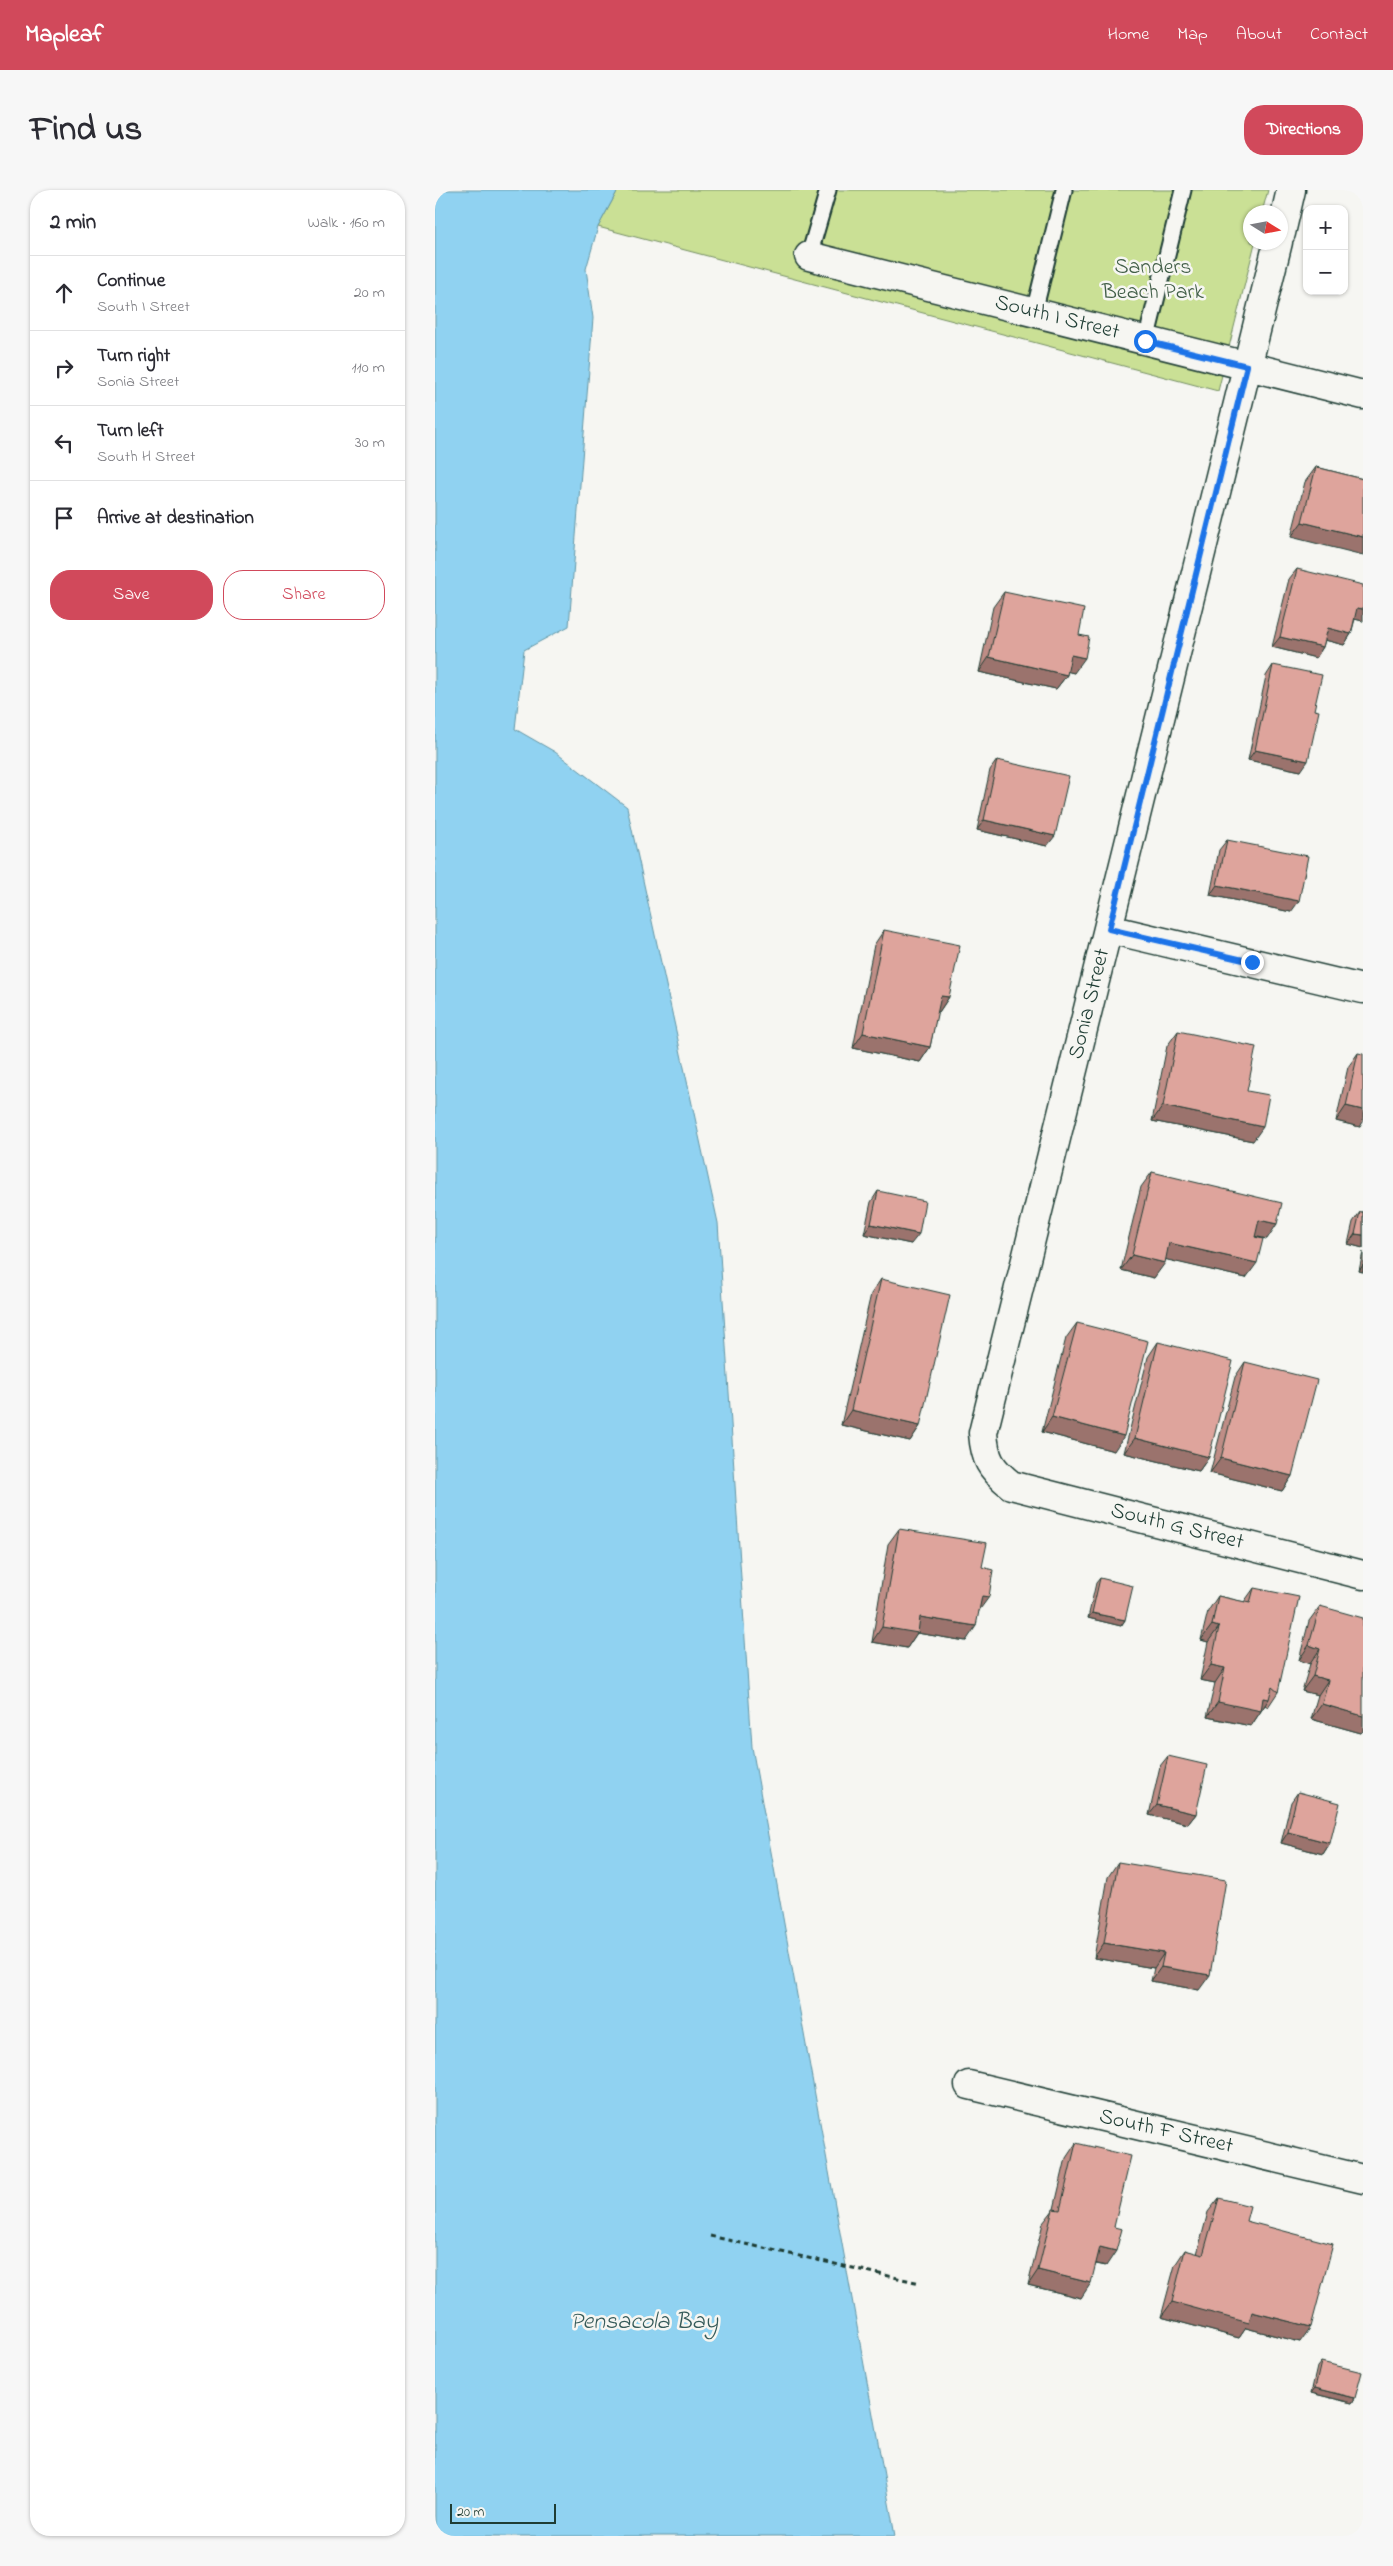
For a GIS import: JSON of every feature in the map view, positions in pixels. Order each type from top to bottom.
[{"type":"street","points":[[1288,205],[1291,190]]},
{"type":"street","name":"Sonia Street","points":[[995,1472],[985,1453],[983,1433],[1276,250]]},
{"type":"street","name":"South I Street","points":[[809,256],[1363,395]]},
{"type":"street","points":[[1109,929],[1363,989]]},
{"type":"street","name":"South G Street","points":[[995,1472],[1011,1485],[1363,1575]]},
{"type":"street","name":"South F Street","points":[[969,2085],[1363,2179]]},
{"type":"lane","points":[[809,256],[828,190]]},
{"type":"lane","points":[[1034,312],[1064,190]]},
{"type":"lane","points":[[1145,341],[1183,190]]},
{"type":"path","points":[[709,2236],[920,2283]]},
{"type":"green space","name":"Sanders Beach Park","points":[[618,190],[1268,190],[1264,205],[1243,205],[1243,250],[1253,250],[1218,391],[598,227]]},
{"type":"water","name":"Pensacola Bay","points":[[435,190],[618,190],[598,227],[586,269],[593,318],[569,626],[524,650],[515,729],[555,752],[627,807],[718,1223],[752,1747],[895,2536],[435,2536]]},
{"type":"building","points":[[1316,467],[1363,479],[1363,537],[1302,522]]},
{"type":"building","points":[[1297,569],[1363,585],[1363,609],[1357,608],[1351,634],[1328,628],[1323,647],[1280,637]]},
{"type":"building","points":[[1004,592],[1084,609],[1079,635],[1089,637],[1085,658],[1071,655],[1067,675],[989,657]]},
{"type":"building","points":[[1273,665],[1322,675],[1314,710],[1319,711],[1308,761],[1255,750]]},
{"type":"building","points":[[997,760],[1069,776],[1055,836],[984,820]]},
{"type":"building","points":[[1227,840],[1308,856],[1299,901],[1217,885]]},
{"type":"building","points":[[884,930],[960,945],[949,997],[941,996],[930,1047],[863,1033]]},
{"type":"building","points":[[1178,1031],[1256,1047],[1247,1091],[1269,1095],[1263,1127],[1163,1106]]},
{"type":"building","points":[[1358,1053],[1363,1054],[1363,1110],[1346,1106]]},
{"type":"building","points":[[1152,1172],[1282,1203],[1277,1224],[1259,1220],[1255,1237],[1263,1239],[1257,1263],[1169,1243],[1165,1263],[1132,1255]]},
{"type":"building","points":[[878,1191],[925,1201],[919,1234],[871,1224]]},
{"type":"building","points":[[1360,1212],[1363,1212],[1363,1235],[1355,1234]]},
{"type":"building","points":[[881,1279],[950,1295],[920,1426],[851,1410]]},
{"type":"building","points":[[1077,1323],[1148,1341],[1124,1436],[1052,1417]]},
{"type":"building","points":[[1158,1342],[1233,1361],[1209,1457],[1135,1438]]},
{"type":"building","points":[[1245,1362],[1317,1380],[1292,1476],[1221,1458]]},
{"type":"building","points":[[899,1529],[987,1543],[982,1567],[993,1570],[989,1597],[982,1596],[976,1626],[920,1617],[918,1633],[882,1627]]},
{"type":"building","points":[[1100,1578],[1133,1586],[1125,1620],[1092,1613]]},
{"type":"building","points":[[1254,1588],[1299,1597],[1278,1692],[1272,1687],[1269,1699],[1263,1698],[1261,1711],[1218,1702],[1225,1668],[1211,1665],[1219,1627],[1212,1625],[1218,1596],[1250,1603]]},
{"type":"building","points":[[1320,1606],[1363,1618],[1363,1716],[1322,1704],[1328,1680],[1313,1676],[1320,1649],[1309,1645]]},
{"type":"building","points":[[1168,1756],[1207,1765],[1196,1814],[1157,1805]]},
{"type":"building","points":[[1298,1792],[1340,1803],[1330,1843],[1288,1832]]},
{"type":"building","points":[[1118,1862],[1226,1880],[1210,1975],[1161,1967],[1164,1953],[1104,1943]]},
{"type":"building","points":[[1076,2143],[1131,2156],[1114,2227],[1122,2229],[1116,2251],[1100,2247],[1091,2283],[1038,2270],[1053,2209],[1060,2210]]},
{"type":"building","points":[[1219,2198],[1250,2206],[1246,2221],[1333,2244],[1311,2327],[1252,2312],[1249,2323],[1172,2302],[1185,2250],[1203,2255]]},
{"type":"building","points":[[1321,2362],[1362,2372],[1355,2398],[1315,2388]]},
{"type":"route","points":[[1145,341],[1247,366],[1109,929],[1252,962]]}]
